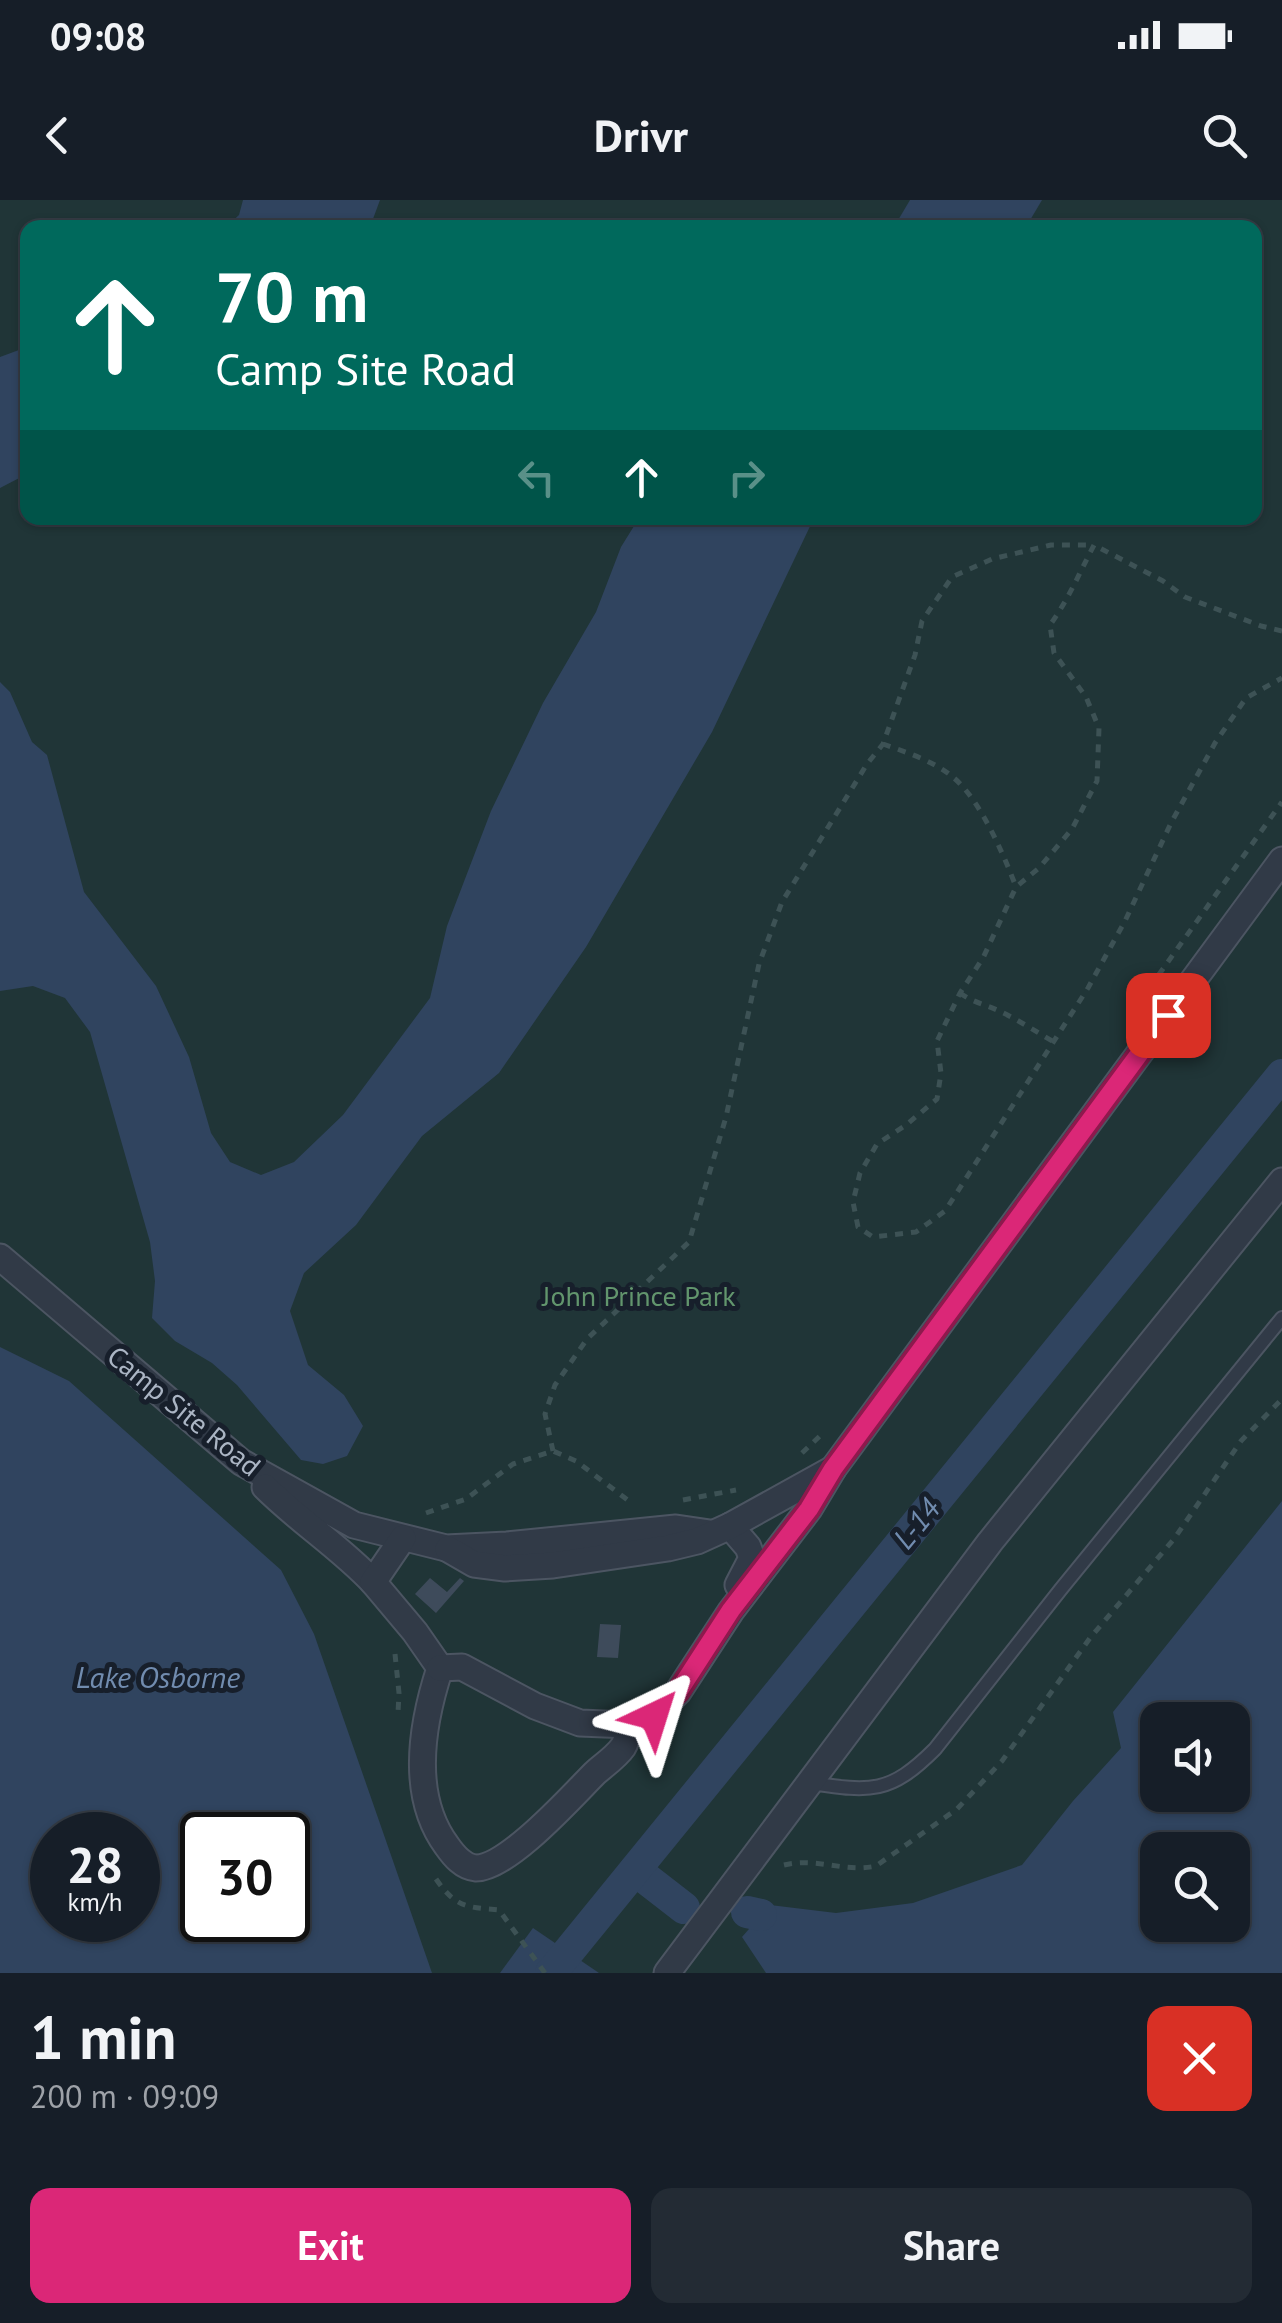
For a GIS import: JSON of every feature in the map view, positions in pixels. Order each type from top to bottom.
[{"type":"street","name":"Camp Site Road","points":[[0,1257],[241,1462],[354,1524],[446,1548],[474,1564],[505,1568],[697,1541],[833,1469],[1282,860]]},
{"type":"street","points":[[667,1973],[990,1542],[1278,1195]]},
{"type":"street","points":[[241,1462],[288,1510],[354,1563],[440,1668]]},
{"type":"street","points":[[440,1668],[462,1668],[535,1706],[580,1724],[629,1725],[654,1716],[678,1692],[731,1610],[809,1509],[833,1469]]},
{"type":"street","points":[[720,1529],[748,1546],[752,1558],[726,1601],[731,1610]]},
{"type":"street","points":[[372,1582],[394,1536]]},
{"type":"street","points":[[440,1668],[427,1712],[423,1774],[437,1830],[466,1866],[479,1868],[497,1861],[539,1828],[624,1746],[629,1725]]},
{"type":"lane","points":[[808,1783],[868,1789],[887,1786],[915,1769],[1282,1318]]},
{"type":"path","points":[[552,1451],[545,1414],[555,1385],[587,1339],[689,1242],[726,1116],[759,964],[782,902],[883,744],[915,655],[922,620],[952,577],[992,559],[1051,545],[1094,545],[1185,596],[1282,631]]},
{"type":"path","points":[[1094,545],[1068,600],[1050,625],[1054,654],[1086,697],[1099,728],[1097,780],[1072,829],[1039,868],[1016,887],[983,958],[960,993],[936,1041],[941,1073],[937,1099],[877,1144],[860,1173],[853,1202],[858,1226],[874,1236],[916,1232],[945,1211],[1054,1042],[1125,921],[1215,743],[1246,698],[1282,678]]},
{"type":"path","points":[[883,744],[950,774],[967,790],[1016,887]]},
{"type":"path","points":[[1137,1006],[1282,802]]},
{"type":"path","points":[[960,993],[1019,1020],[1054,1042]]},
{"type":"path","points":[[778,1868],[819,1862],[861,1870],[876,1866],[957,1810],[1002,1760],[1090,1638],[1174,1539],[1242,1441],[1282,1399]]},
{"type":"path","points":[[791,1463],[824,1432]]},
{"type":"path","points":[[394,1536],[394,1523],[466,1498],[513,1464],[552,1451],[576,1461],[634,1505]]},
{"type":"path","points":[[667,1501],[740,1489]]},
{"type":"path","points":[[395,1653],[398,1719]]},
{"type":"path","points":[[435,1878],[463,1906],[499,1910],[544,1973]]},
{"type":"green space","name":"John Prince Park","points":[[0,200],[1282,200],[1282,1973],[0,1973]]},
{"type":"water","points":[[243,200],[380,200],[373,220],[234,220]]},
{"type":"water","points":[[910,200],[1042,200],[1030,220],[898,220]]},
{"type":"water","points":[[20,350],[20,478],[0,488],[0,357]]},
{"type":"water","points":[[635,525],[811,525],[712,732],[586,947],[499,1073],[422,1136],[356,1225],[304,1273],[290,1311],[308,1365],[344,1395],[363,1426],[347,1456],[323,1464],[301,1460],[237,1385],[212,1363],[175,1341],[152,1318],[155,1281],[150,1242],[90,1032],[65,998],[33,986],[0,991],[0,682],[10,692],[32,742],[47,755],[84,892],[156,986],[189,1057],[211,1133],[230,1162],[261,1175],[294,1162],[343,1115],[430,998],[447,926],[491,811],[543,703],[596,612],[621,547]]},
{"type":"water","name":"Lake Osborne","points":[[0,1347],[69,1381],[281,1570],[314,1634],[432,1973],[0,1973]]},
{"type":"water","points":[[1282,1501],[1282,1973],[766,1973],[742,1937],[770,1905],[836,1913],[913,1903],[1022,1865],[1121,1748],[1113,1712]]},
{"type":"water","points":[[533,1928],[599,1973],[500,1973]]},
{"type":"building","points":[[430,1578],[447,1592],[460,1578],[464,1581],[436,1613],[415,1594]]},
{"type":"building","points":[[600,1624],[621,1625],[618,1658],[597,1657]]},
{"type":"waterway","name":"L-14","points":[[551,1973],[1282,1075]]},
{"type":"waterway","points":[[635,1870],[684,1908]]},
{"type":"waterway","points":[[747,1912],[761,1915]]},
{"type":"route","points":[[654,1716],[678,1692],[731,1610],[809,1509],[833,1469],[1168,1015]]}]
